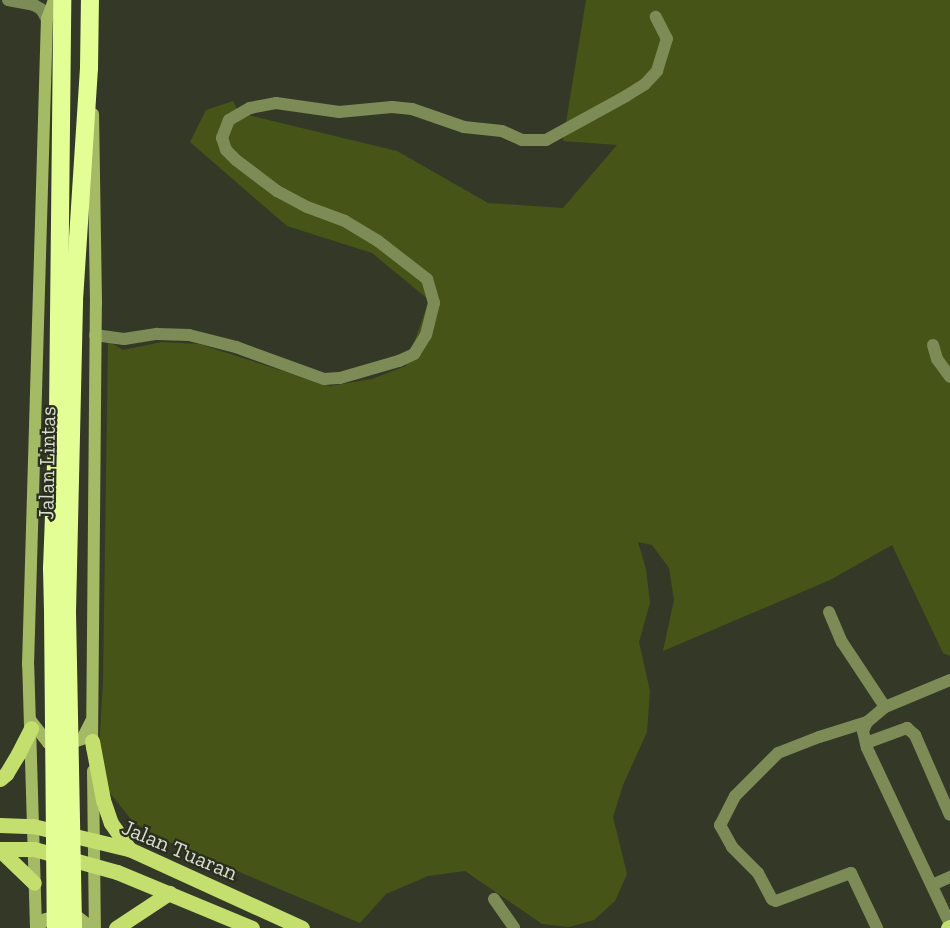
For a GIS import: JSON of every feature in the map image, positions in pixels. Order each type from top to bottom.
[{"type":"highway","name":"Jalan Lintas","points":[[62,0],[58,413],[52,568],[60,611],[73,928]]},
{"type":"highway","name":"Jalan Lintas","points":[[56,928],[60,611],[74,300],[89,68],[90,0]]},
{"type":"main road","points":[[0,779],[6,774],[18,754],[31,724]]},
{"type":"main road","points":[[92,741],[111,823],[129,849]]},
{"type":"main road","name":"Jalan Tuaran","points":[[0,825],[33,826],[129,849],[303,928]]},
{"type":"main road","points":[[0,849],[34,883]]},
{"type":"main road","name":"Jalan Tuaran","points":[[0,849],[34,849],[94,866],[169,893],[252,928]]},
{"type":"main road","points":[[116,928],[169,893]]},
{"type":"street","points":[[8,0],[24,0],[41,9],[47,19]]},
{"type":"street","points":[[37,928],[28,665],[47,19],[54,0]]},
{"type":"street","points":[[95,335],[124,339],[157,334],[189,335],[236,347],[324,379],[340,378],[399,361],[414,354],[426,335],[434,303],[427,279],[378,241],[345,220],[307,207],[278,191],[236,160],[226,150],[222,138],[230,120],[250,108],[276,103],[339,112],[392,107],[412,109],[464,127],[502,131],[522,140],[546,140],[626,96],[645,84],[657,71],[668,39],[656,17]]},
{"type":"street","points":[[89,68],[96,167],[93,928]]},
{"type":"street","points":[[933,345],[937,359],[950,377]]},
{"type":"street","points":[[829,612],[842,642],[885,707]]},
{"type":"street","points":[[877,928],[851,873],[776,901],[772,899],[758,873],[732,846],[720,825],[735,796],[778,753],[867,722],[885,707],[950,680]]},
{"type":"street","points":[[31,724],[48,742],[64,746],[82,739],[93,717]]},
{"type":"street","points":[[867,722],[863,731],[866,743],[949,926]]},
{"type":"street","points":[[866,743],[907,728],[915,735],[950,815]]},
{"type":"street","points":[[932,885],[950,877]]},
{"type":"street","points":[[494,899],[514,928]]},
{"type":"street","points":[[37,928],[45,919],[69,914],[78,917],[93,928]]},
{"type":"green space","points":[[586,0],[950,0],[950,656],[943,653],[892,545],[830,580],[663,651],[674,600],[669,568],[652,545],[638,542],[646,569],[650,603],[639,642],[650,691],[647,732],[623,785],[613,817],[627,874],[615,901],[594,920],[569,927],[542,924],[465,871],[428,876],[386,894],[360,923],[171,843],[134,823],[106,788],[99,748],[103,682],[108,341],[123,350],[162,342],[199,344],[330,386],[372,379],[406,366],[429,300],[372,253],[287,226],[190,142],[206,110],[233,101],[239,113],[397,151],[488,203],[563,208],[617,145],[563,141]]}]
